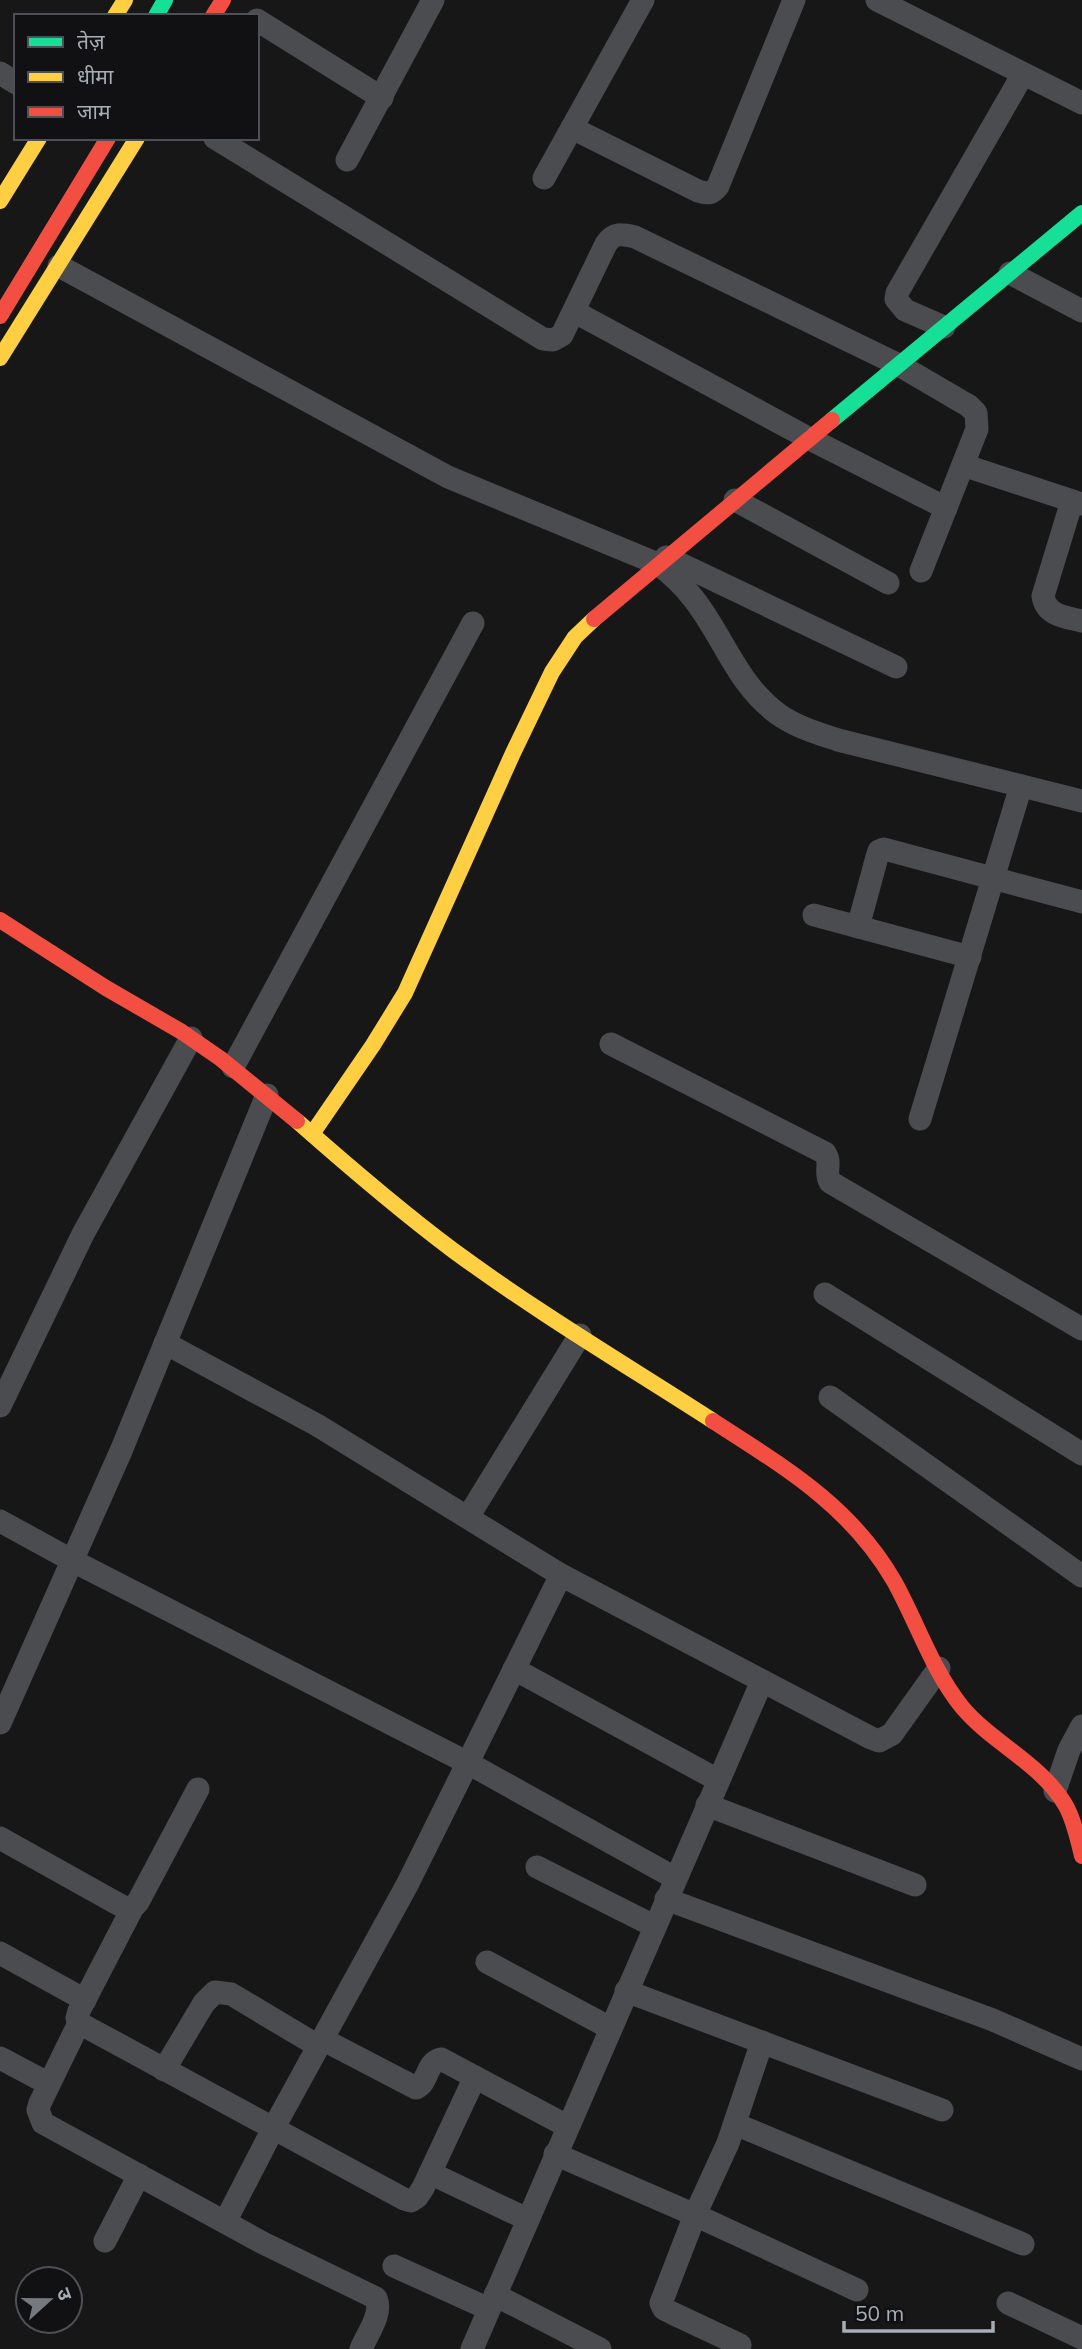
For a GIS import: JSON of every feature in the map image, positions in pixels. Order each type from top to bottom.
[{"type":"street","points":[[224,0],[247,14]]},
{"type":"street","points":[[347,160],[433,0]]},
{"type":"street","points":[[544,178],[643,0]]},
{"type":"street","points":[[572,128],[698,191],[707,194],[714,192],[719,186],[794,0]]},
{"type":"street","points":[[877,0],[1082,103]]},
{"type":"street","points":[[259,21],[382,98]]},
{"type":"street","points":[[944,327],[905,310],[896,299],[897,293],[1024,74]]},
{"type":"street","points":[[0,201],[38,140]]},
{"type":"street","points":[[0,316],[107,140]]},
{"type":"street","points":[[0,358],[136,140]]},
{"type":"street","points":[[218,140],[543,338],[553,340],[562,335],[606,244],[611,237],[620,234],[635,237],[899,365],[969,406],[976,413],[977,429],[921,571]]},
{"type":"street","points":[[312,1134],[405,993],[513,753],[565,651],[588,624],[662,561],[1082,214]]},
{"type":"street","points":[[59,266],[448,477],[662,561],[896,667]]},
{"type":"street","points":[[1010,273],[1082,311]]},
{"type":"street","points":[[575,312],[810,439],[946,508]]},
{"type":"street","points":[[963,465],[1077,503],[1043,596],[1044,604],[1055,614],[1082,621]]},
{"type":"street","points":[[735,500],[888,583]]},
{"type":"street","points":[[662,561],[693,598],[741,678],[779,715],[804,729],[838,740],[1082,801]]},
{"type":"street","points":[[233,1067],[473,623]]},
{"type":"street","points":[[920,1119],[1021,786]]},
{"type":"street","points":[[858,927],[877,856],[879,851],[884,849],[1082,902]]},
{"type":"street","points":[[814,915],[970,957]]},
{"type":"street","points":[[0,920],[106,988],[191,1038],[233,1067],[415,1222],[454,1251],[801,1478],[827,1499],[855,1526],[894,1581],[962,1707],[980,1726],[1043,1776],[1055,1791],[1072,1819],[1082,1856]]},
{"type":"street","points":[[0,1406],[83,1234],[191,1038]]},
{"type":"street","points":[[611,1044],[825,1153],[828,1157],[827,1174],[830,1182],[1082,1329]]},
{"type":"street","points":[[0,1723],[166,1343],[267,1095]]},
{"type":"street","points":[[825,1294],[1082,1454]]},
{"type":"street","points":[[468,1517],[580,1335]]},
{"type":"street","points":[[166,1343],[317,1424],[561,1575],[879,1741],[892,1734],[939,1668]]},
{"type":"street","points":[[831,1397],[1082,1576]]},
{"type":"street","points":[[0,1521],[468,1763],[675,1878]]},
{"type":"street","points":[[225,2222],[407,1885],[561,1575]]},
{"type":"street","points":[[514,1670],[718,1780]]},
{"type":"street","points":[[472,2349],[762,1681]]},
{"type":"street","points":[[1055,1791],[1069,1750],[1082,1726]]},
{"type":"street","points":[[198,1789],[79,2011],[79,2023],[38,2110],[43,2123],[225,2222],[376,2298],[379,2306],[377,2314],[360,2349]]},
{"type":"street","points":[[707,1805],[915,1885]]},
{"type":"street","points":[[0,1838],[118,1904],[126,1908],[133,1907]]},
{"type":"street","points":[[537,1867],[654,1926]]},
{"type":"street","points":[[666,1899],[993,2020],[1082,2059]]},
{"type":"street","points":[[0,1953],[85,2000]]},
{"type":"street","points":[[487,1962],[610,2028]]},
{"type":"street","points":[[626,1991],[942,2110]]},
{"type":"street","points":[[164,2070],[204,2003],[215,1992],[231,1994],[320,2042],[416,2088],[421,2085],[432,2063],[441,2059],[567,2126]]},
{"type":"street","points":[[79,2023],[411,2201],[417,2197],[430,2174],[475,2077]]},
{"type":"street","points":[[740,2345],[664,2309],[660,2303],[695,2215],[729,2143],[762,2042]]},
{"type":"street","points":[[0,2058],[49,2084]]},
{"type":"street","points":[[735,2124],[1023,2244]]},
{"type":"street","points":[[555,2154],[857,2290]]},
{"type":"street","points":[[430,2174],[527,2219]]},
{"type":"street","points":[[105,2241],[139,2175]]},
{"type":"street","points":[[394,2266],[492,2302],[600,2349]]},
{"type":"street","points":[[1008,2303],[1082,2338]]},
{"type":"traffic: fast","points":[[157,14],[165,0]]},
{"type":"traffic: fast","points":[[832,420],[1082,213]]},
{"type":"traffic: slow","points":[[116,14],[125,0]]},
{"type":"traffic: slow","points":[[0,201],[38,140]]},
{"type":"traffic: slow","points":[[0,358],[136,140]]},
{"type":"traffic: slow","points":[[312,1134],[405,993],[552,672],[575,637],[594,619]]},
{"type":"traffic: slow","points":[[297,1121],[413,1220],[485,1274],[713,1421]]},
{"type":"traffic: jam","points":[[214,14],[223,0]]},
{"type":"traffic: jam","points":[[0,316],[107,140]]},
{"type":"traffic: jam","points":[[594,619],[832,420]]},
{"type":"traffic: jam","points":[[0,920],[106,988],[182,1032],[221,1059],[297,1121]]},
{"type":"traffic: jam","points":[[713,1421],[814,1490],[857,1530],[894,1581],[951,1693],[974,1720],[1056,1791],[1076,1830],[1082,1856]]}]
